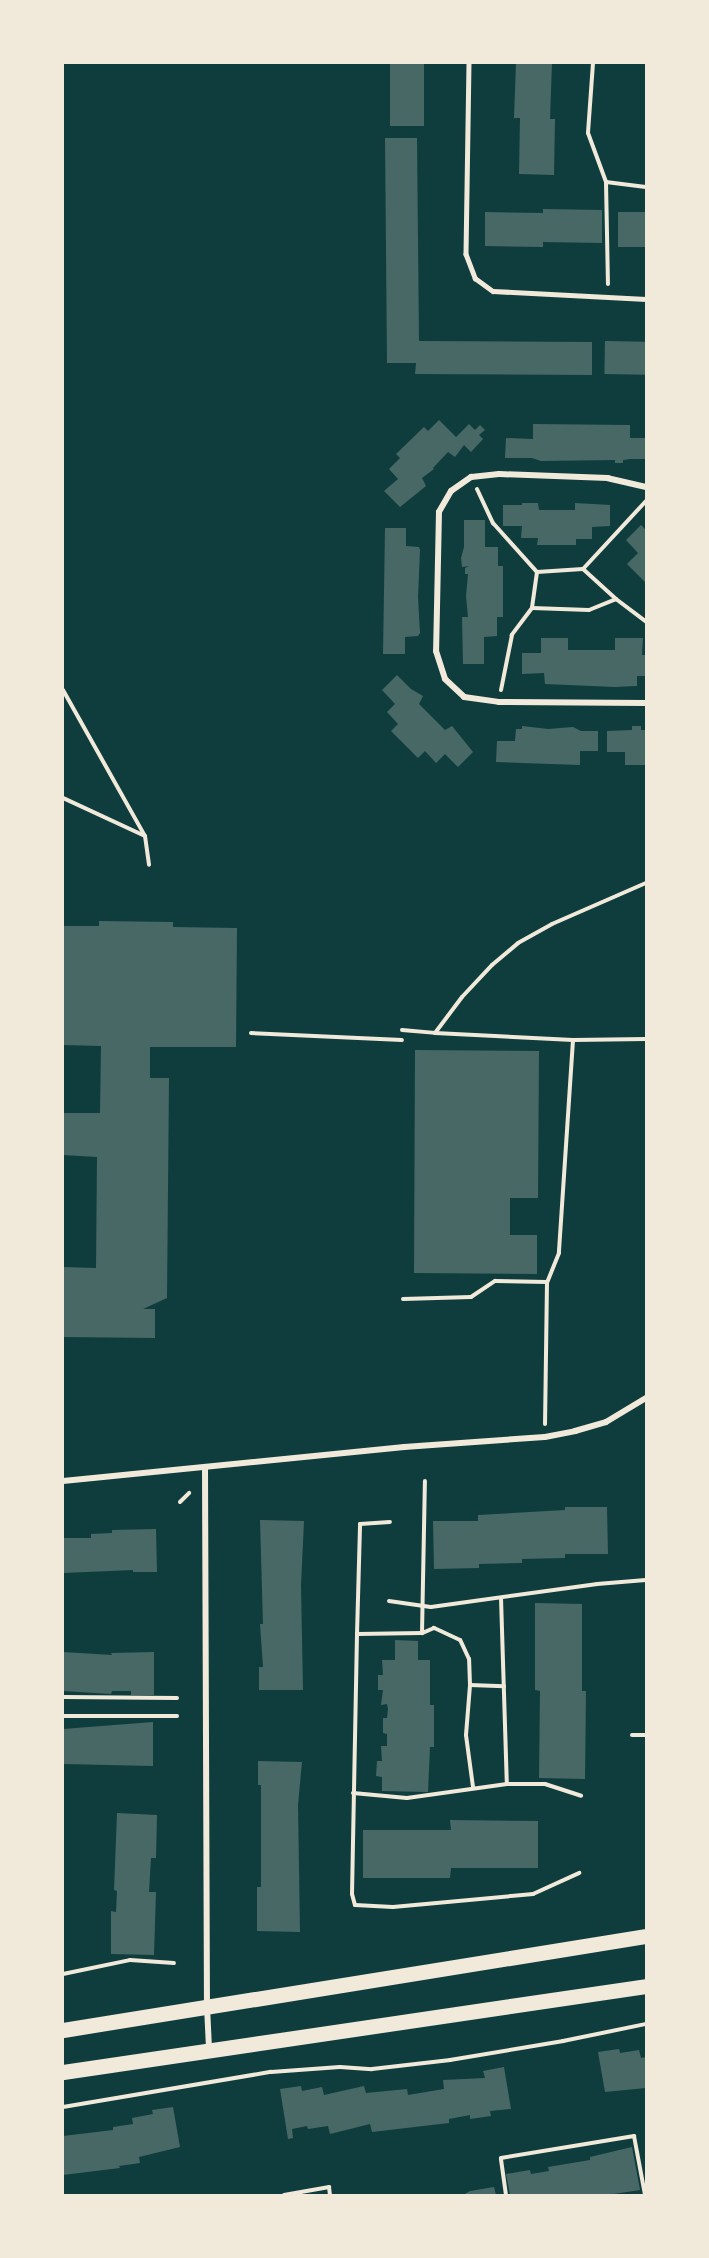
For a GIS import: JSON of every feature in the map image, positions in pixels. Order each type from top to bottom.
[{"type":"main road","points":[[63,2030],[646,1936]]},
{"type":"main road","points":[[63,2072],[646,1986]]},
{"type":"street","points":[[646,487],[608,478],[499,474],[471,477],[451,491],[438,512],[436,651],[445,680],[464,697],[499,702],[646,703]]},
{"type":"street","points":[[63,1481],[404,1447],[545,1437],[606,1422],[646,1398]]},
{"type":"street","points":[[205,1468],[207,2006],[210,2049]]},
{"type":"lane","points":[[469,63],[466,254],[475,278],[493,291],[646,300]]},
{"type":"path","points":[[592,63],[588,133],[606,182],[608,298]]},
{"type":"path","points":[[606,182],[646,187]]},
{"type":"path","points":[[471,477],[493,523],[537,572],[532,608],[512,635],[499,702]]},
{"type":"path","points":[[537,572],[583,568],[646,501]]},
{"type":"path","points":[[583,568],[616,599],[646,622]]},
{"type":"path","points":[[532,608],[589,610],[616,599]]},
{"type":"path","points":[[63,690],[146,836],[148,865]]},
{"type":"path","points":[[63,798],[146,836]]},
{"type":"path","points":[[435,1033],[477,981],[518,943],[552,924],[646,883]]},
{"type":"path","points":[[402,1030],[573,1040],[646,1039]]},
{"type":"path","points":[[251,1033],[402,1040]]},
{"type":"path","points":[[545,1437],[547,1282],[559,1253],[573,1040]]},
{"type":"path","points":[[403,1299],[471,1297],[495,1281],[547,1282]]},
{"type":"path","points":[[422,1633],[425,1481]]},
{"type":"path","points":[[180,1502],[189,1493]]},
{"type":"path","points":[[390,1522],[360,1524],[352,1793],[352,1894],[355,1905],[393,1907],[533,1894],[579,1873]]},
{"type":"path","points":[[389,1600],[422,1606],[646,1580]]},
{"type":"path","points":[[501,1598],[507,1784]]},
{"type":"path","points":[[357,1634],[422,1633],[434,1628],[460,1640],[469,1659],[470,1685],[466,1734],[472,1787]]},
{"type":"path","points":[[470,1685],[504,1686]]},
{"type":"path","points":[[63,1697],[177,1698]]},
{"type":"path","points":[[63,1716],[177,1716]]},
{"type":"path","points":[[632,1735],[646,1735]]},
{"type":"path","points":[[352,1793],[407,1798],[455,1793],[472,1787],[545,1784],[581,1796]]},
{"type":"path","points":[[63,1974],[130,1960],[174,1963]]},
{"type":"path","points":[[63,2107],[271,2072],[340,2067],[372,2069],[450,2060],[563,2042],[646,2024]]},
{"type":"path","points":[[506,2195],[501,2158],[634,2136],[645,2195]]},
{"type":"path","points":[[284,2195],[329,2187],[330,2195]]},
{"type":"building","points":[[390,63],[424,63],[424,126],[390,126]]},
{"type":"building","points":[[516,63],[552,63],[550,119],[555,119],[554,175],[519,174],[520,118],[514,118]]},
{"type":"building","points":[[385,138],[417,138],[419,341],[592,342],[592,375],[415,374],[416,363],[387,363]]},
{"type":"building","points":[[543,209],[602,210],[602,243],[543,242],[543,247],[485,246],[485,212],[543,213]]},
{"type":"building","points":[[618,212],[646,212],[646,247],[618,247]]},
{"type":"building","points":[[605,341],[646,342],[645,375],[604,374]]},
{"type":"building","points":[[439,420],[456,437],[469,424],[475,430],[480,425],[485,430],[479,435],[483,439],[471,452],[464,445],[455,457],[448,452],[434,469],[422,478],[426,486],[400,507],[384,491],[398,479],[389,469],[400,458],[396,454],[424,427],[428,431]]},
{"type":"building","points":[[533,424],[630,425],[630,438],[646,438],[646,459],[630,459],[623,460],[623,463],[615,463],[615,460],[541,461],[532,458],[505,458],[506,438],[533,439]]},
{"type":"building","points":[[522,503],[538,503],[539,510],[575,510],[575,503],[610,505],[610,526],[592,527],[592,539],[576,539],[576,545],[537,545],[538,538],[521,538],[522,526],[503,526],[503,505],[522,505]]},
{"type":"building","points":[[464,520],[485,520],[485,547],[498,547],[498,566],[503,566],[503,617],[497,617],[497,636],[484,637],[484,664],[463,664],[462,617],[468,617],[466,596],[468,574],[465,574],[465,568],[469,566],[462,567],[461,558],[464,547]]},
{"type":"building","points":[[641,525],[646,530],[646,583],[627,564],[638,553],[626,540]]},
{"type":"building","points":[[385,528],[406,528],[406,546],[419,547],[420,550],[418,597],[420,633],[418,636],[405,637],[405,654],[383,654]]},
{"type":"building","points":[[541,638],[568,638],[568,650],[615,650],[615,638],[643,638],[642,655],[646,655],[646,676],[637,676],[637,686],[545,684],[544,673],[522,674],[522,653],[541,653]]},
{"type":"building","points":[[397,675],[411,689],[423,696],[419,704],[445,730],[452,726],[473,752],[458,767],[445,754],[436,763],[425,751],[418,758],[391,731],[398,724],[387,712],[395,704],[382,690]]},
{"type":"building","points":[[522,726],[548,729],[573,727],[581,731],[598,731],[598,751],[580,751],[580,765],[496,762],[497,741],[515,741],[516,729],[522,729]]},
{"type":"building","points":[[632,726],[641,726],[641,730],[646,730],[646,765],[625,765],[625,752],[607,752],[607,731],[632,730]]},
{"type":"building","points":[[99,921],[173,922],[173,927],[237,928],[236,1047],[150,1047],[150,1078],[169,1078],[167,1298],[143,1309],[155,1309],[155,1338],[63,1337],[63,1267],[96,1268],[97,1157],[63,1155],[63,1113],[100,1113],[101,1046],[63,1045],[63,926],[99,926]]},
{"type":"building","points":[[415,1050],[539,1051],[538,1198],[510,1198],[510,1235],[537,1235],[537,1274],[414,1273]]},
{"type":"building","points":[[565,1507],[607,1507],[608,1554],[565,1554],[565,1558],[522,1559],[522,1563],[479,1564],[479,1568],[434,1569],[433,1521],[478,1521],[478,1515],[565,1510]]},
{"type":"building","points":[[260,1520],[304,1521],[301,1585],[303,1690],[259,1690],[259,1667],[263,1667],[260,1624],[263,1624]]},
{"type":"building","points":[[156,1529],[157,1572],[133,1572],[133,1570],[63,1573],[63,1538],[91,1538],[91,1534],[112,1533],[112,1530]]},
{"type":"building","points":[[535,1603],[582,1604],[582,1691],[586,1691],[585,1779],[539,1778],[540,1691],[535,1690]]},
{"type":"building","points":[[395,1640],[418,1641],[418,1660],[430,1660],[430,1705],[434,1705],[434,1747],[430,1747],[428,1792],[382,1791],[382,1777],[376,1776],[377,1761],[382,1761],[381,1746],[387,1746],[387,1734],[383,1733],[383,1718],[387,1718],[388,1709],[387,1704],[381,1705],[383,1690],[378,1690],[378,1675],[383,1675],[382,1660],[395,1660]]},
{"type":"building","points":[[63,1652],[112,1655],[111,1653],[154,1652],[154,1695],[131,1695],[131,1691],[112,1691],[111,1694],[63,1691]]},
{"type":"building","points":[[153,1722],[153,1766],[63,1764],[63,1729]]},
{"type":"building","points":[[258,1761],[302,1762],[298,1805],[300,1932],[257,1931],[257,1887],[261,1887],[261,1785],[258,1785]]},
{"type":"building","points":[[117,1813],[157,1815],[156,1858],[151,1858],[149,1892],[156,1892],[154,1955],[111,1954],[111,1911],[116,1912],[117,1891],[114,1890]]},
{"type":"building","points":[[450,1820],[538,1821],[538,1868],[451,1868],[450,1878],[363,1878],[363,1830],[451,1830]]},
{"type":"building","points":[[619,2049],[620,2053],[639,2050],[641,2058],[646,2057],[646,2088],[605,2092],[598,2052]]},
{"type":"building","points":[[504,2067],[511,2109],[490,2111],[491,2116],[470,2119],[470,2115],[449,2119],[449,2123],[372,2132],[370,2124],[330,2134],[328,2126],[308,2129],[307,2126],[292,2129],[293,2138],[288,2139],[280,2089],[301,2086],[302,2091],[322,2087],[324,2095],[364,2086],[366,2093],[407,2089],[408,2095],[444,2089],[443,2080],[485,2078],[483,2071]]},
{"type":"building","points":[[173,2107],[180,2147],[139,2157],[140,2163],[119,2166],[120,2168],[63,2175],[63,2136],[113,2130],[113,2127],[133,2124],[132,2118],[153,2114],[152,2110]]},
{"type":"building","points":[[632,2147],[640,2190],[607,2195],[510,2195],[506,2174],[530,2170],[531,2174],[549,2171],[548,2167],[590,2160],[590,2157]]},
{"type":"building","points":[[494,2187],[496,2195],[463,2195],[470,2191]]}]
